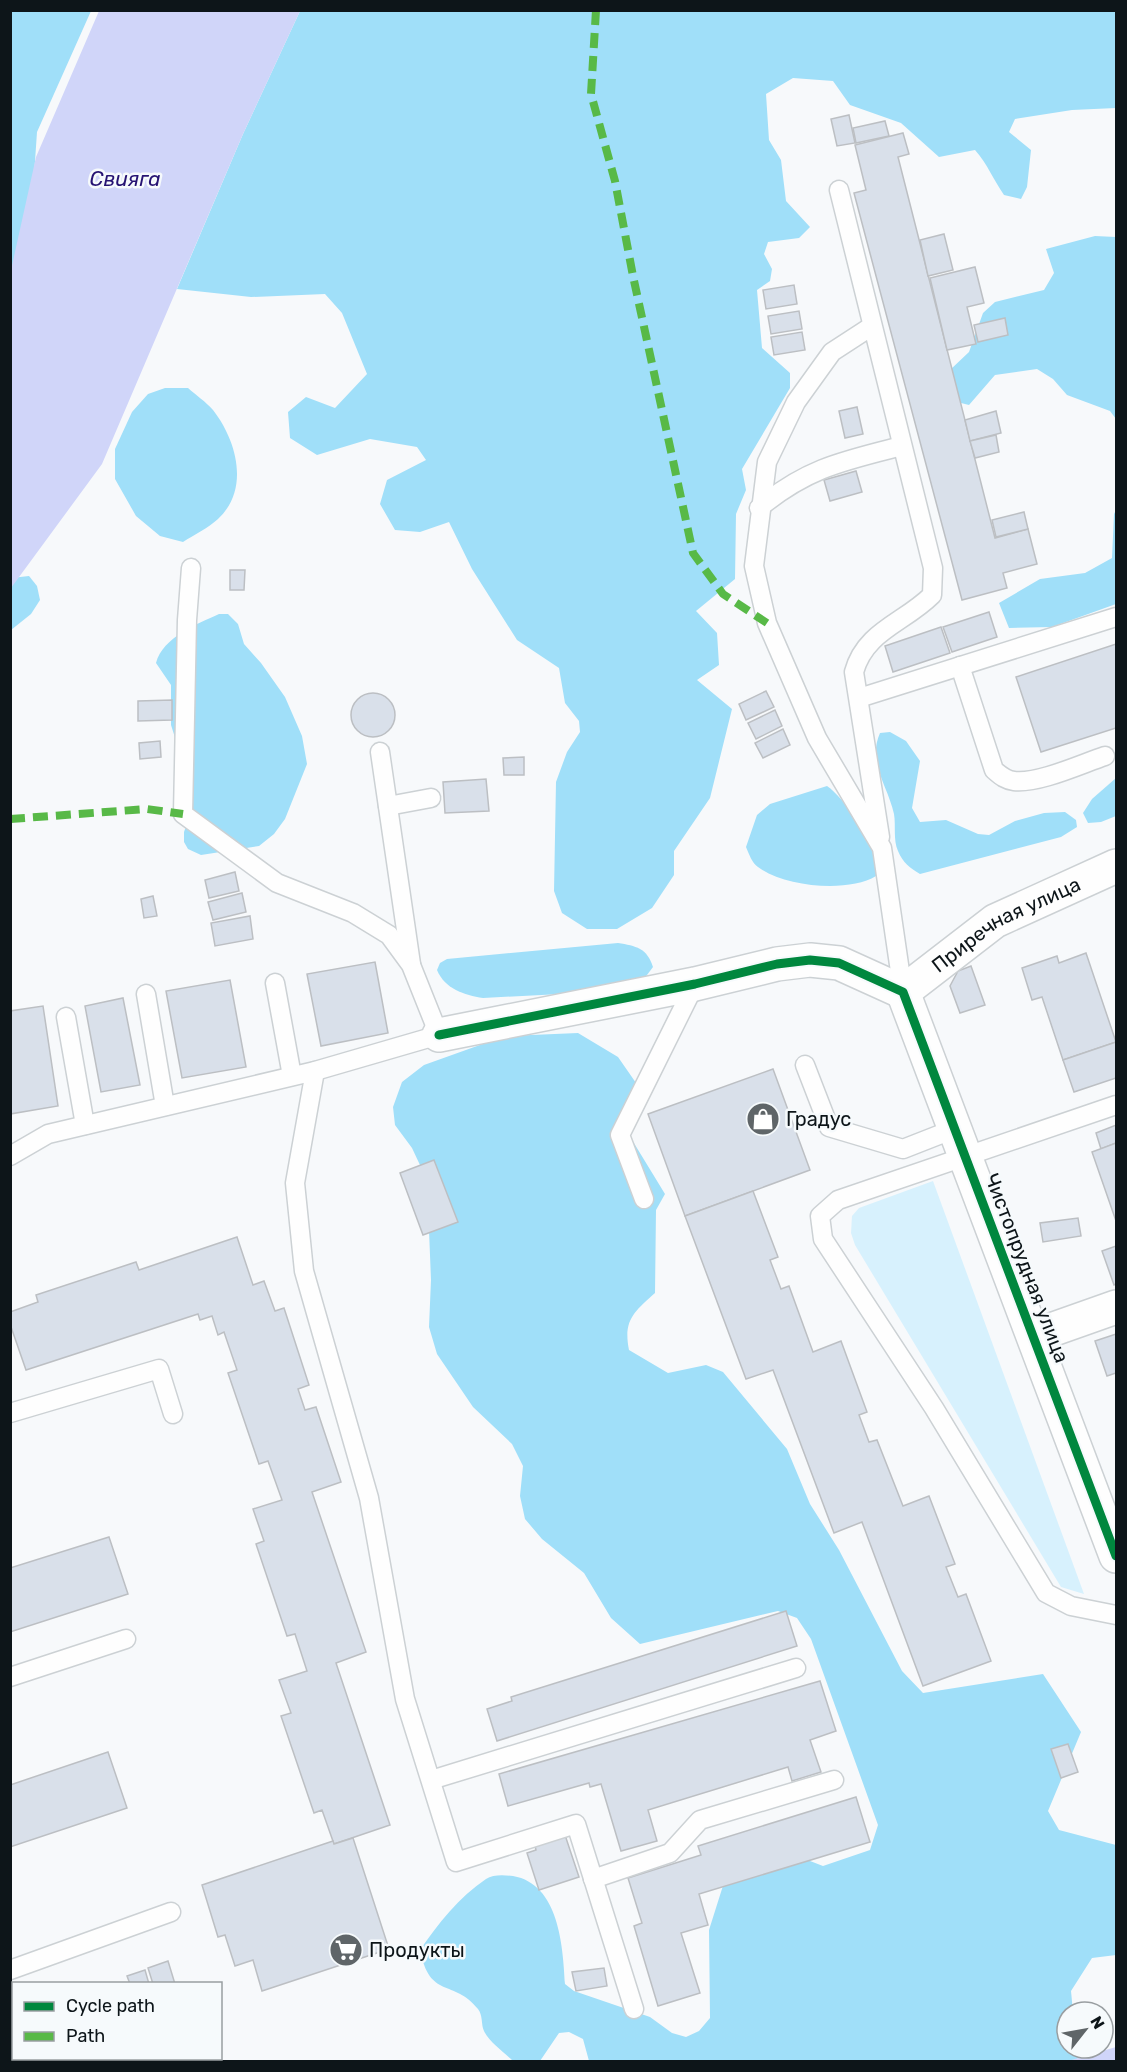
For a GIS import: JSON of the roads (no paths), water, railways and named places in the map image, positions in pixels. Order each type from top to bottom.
[{"type":"street","name":"Приречная улица","points":[[903,993],[995,921],[1116,866]]},
{"type":"street","points":[[439,1035],[695,984],[777,964],[810,960],[839,963],[903,993]]},
{"type":"street","name":"Чистопрудная улица","points":[[903,993],[1116,1556]]},
{"type":"street","points":[[1034,1336],[1116,1307]]},
{"type":"lane","points":[[839,190],[933,568],[932,595],[916,610],[870,639],[859,655],[855,672],[903,993]]},
{"type":"lane","points":[[872,326],[832,352],[796,402],[767,462],[759,508],[754,566],[767,623],[817,738],[882,848]]},
{"type":"lane","points":[[759,508],[786,486],[818,469],[902,446]]},
{"type":"lane","points":[[191,568],[187,620],[183,814],[277,883],[352,913],[389,935],[411,965]]},
{"type":"lane","points":[[859,698],[1116,617]]},
{"type":"lane","points":[[960,666],[994,770],[1001,777],[1013,781],[1031,780],[1105,756]]},
{"type":"lane","points":[[10,1156],[48,1134],[315,1071],[439,1035],[411,965],[381,752]]},
{"type":"lane","points":[[388,806],[431,798]]},
{"type":"lane","points":[[275,983],[292,1076]]},
{"type":"lane","points":[[644,1199],[620,1135],[695,984]]},
{"type":"lane","points":[[146,994],[165,1106]]},
{"type":"lane","points":[[66,1017],[85,1125]]},
{"type":"lane","points":[[805,1065],[829,1127],[903,1149],[960,1143],[1116,1105]]},
{"type":"lane","points":[[315,1071],[295,1183],[304,1271],[369,1498],[405,1699],[456,1862],[576,1824],[634,2009]]},
{"type":"lane","points":[[960,1143],[838,1200],[820,1216],[823,1239],[934,1408],[1046,1593],[1071,1606],[1116,1615]]},
{"type":"lane","points":[[10,1413],[159,1369],[173,1414]]},
{"type":"lane","points":[[10,1677],[126,1639]]},
{"type":"lane","points":[[431,1780],[796,1668]]},
{"type":"lane","points":[[593,1879],[670,1853],[700,1820],[834,1780]]},
{"type":"lane","points":[[10,1970],[171,1912]]},
{"type":"water","name":"Свияга","points":[[99,11],[300,11],[243,134],[102,464],[11,588],[11,270],[36,157]]},
{"type":"water","points":[[1115,2047],[1116,2061],[1068,2061],[1115,2060]]},
{"type":"place","name":"Градус","points":[[763,1119]]},
{"type":"place","name":"Продукты","points":[[346,1950]]}]
